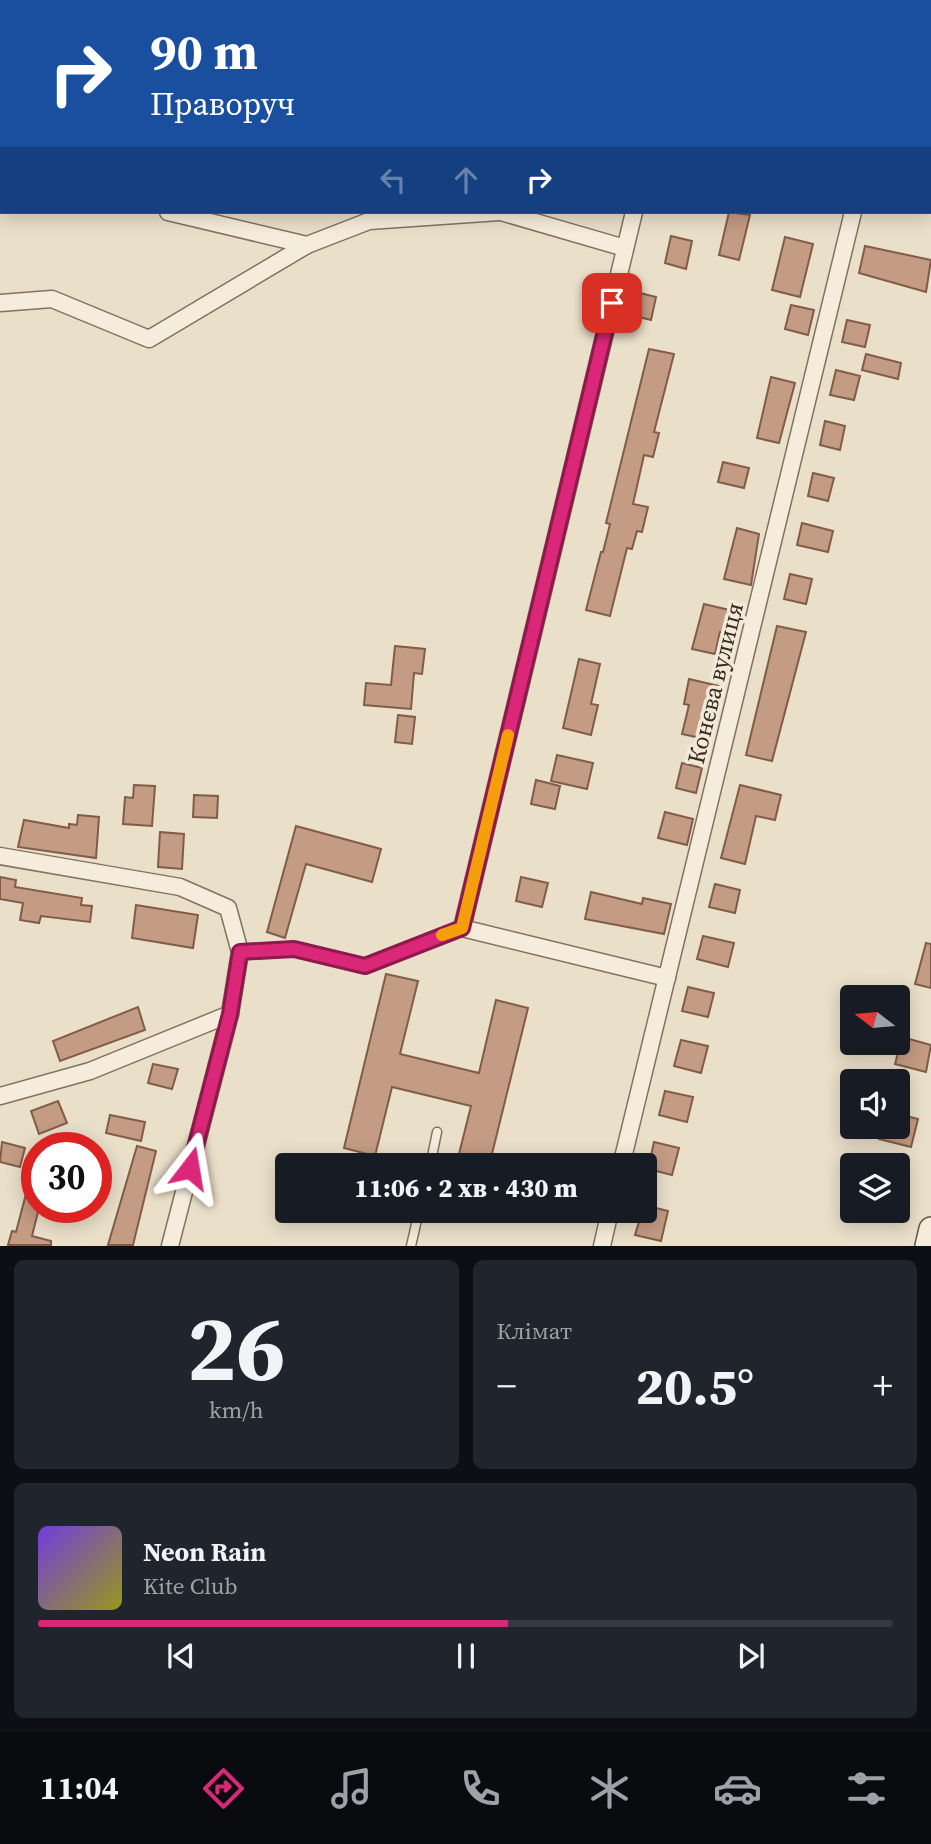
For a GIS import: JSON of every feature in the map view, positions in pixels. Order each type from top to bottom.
[{"type":"main road","points":[[927,1245],[931,1229]]},
{"type":"street","points":[[176,214],[307,245]]},
{"type":"street","points":[[0,303],[52,299],[149,340],[307,245],[369,221],[471,214]]},
{"type":"street","points":[[507,214],[625,248]]},
{"type":"street","points":[[634,214],[462,928],[667,978]]},
{"type":"street","name":"Конєва вулиця","points":[[624,1153],[853,214]]},
{"type":"street","points":[[0,856],[180,887],[228,908],[240,952],[230,1014],[170,1245]]},
{"type":"street","points":[[0,1096],[90,1071],[230,1014]]},
{"type":"street","points":[[602,1245],[607,1223]]},
{"type":"lane","points":[[240,952],[294,949],[365,966],[462,928]]},
{"type":"lane","points":[[433,1153],[437,1132]]},
{"type":"lane","points":[[411,1245],[416,1223]]},
{"type":"building","points":[[729,214],[750,215],[739,260],[719,255]]},
{"type":"building","points":[[671,236],[692,241],[686,269],[665,263]]},
{"type":"building","points":[[785,237],[813,244],[800,297],[772,290]]},
{"type":"building","points":[[865,246],[931,260],[926,292],[859,273]]},
{"type":"building","points":[[636,292],[656,297],[651,320],[631,315]]},
{"type":"building","points":[[791,305],[814,310],[808,335],[785,329]]},
{"type":"building","points":[[847,320],[870,325],[865,347],[842,342]]},
{"type":"building","points":[[649,349],[674,354],[654,432],[659,433],[653,457],[644,455],[633,504],[648,507],[642,532],[637,531],[632,549],[627,548],[610,616],[586,610],[610,524],[606,523]]},
{"type":"building","points":[[866,354],[901,363],[898,379],[862,370]]},
{"type":"building","points":[[836,370],[860,376],[854,400],[830,395]]},
{"type":"building","points":[[771,377],[795,383],[779,443],[757,438]]},
{"type":"building","points":[[825,421],[845,426],[840,450],[820,445]]},
{"type":"building","points":[[723,462],[749,468],[744,488],[718,482]]},
{"type":"building","points":[[813,473],[834,478],[828,501],[808,496]]},
{"type":"building","points":[[802,523],[833,531],[828,552],[797,545]]},
{"type":"building","points":[[737,528],[759,534],[751,585],[724,579]]},
{"type":"building","points":[[790,574],[812,579],[806,604],[784,599]]},
{"type":"building","points":[[704,604],[738,612],[733,635],[720,632],[715,654],[692,649]]},
{"type":"building","points":[[777,626],[806,632],[772,761],[746,755]]},
{"type":"building","points":[[395,646],[425,649],[422,674],[414,673],[411,709],[364,705],[366,683],[391,685]]},
{"type":"building","points":[[579,659],[600,664],[591,704],[598,705],[591,735],[563,728]]},
{"type":"building","points":[[689,679],[719,686],[705,739],[682,734],[689,705],[684,704]]},
{"type":"building","points":[[398,715],[415,717],[412,744],[395,742]]},
{"type":"building","points":[[557,755],[593,763],[587,789],[551,781]]},
{"type":"building","points":[[682,763],[702,768],[696,793],[676,788]]},
{"type":"building","points":[[536,780],[560,786],[555,809],[531,804]]},
{"type":"building","points":[[134,785],[155,786],[152,826],[123,824],[125,797],[133,798]]},
{"type":"building","points":[[740,785],[781,795],[775,820],[756,816],[745,864],[721,858]]},
{"type":"building","points":[[194,795],[218,796],[217,818],[193,817]]},
{"type":"building","points":[[665,812],[693,819],[687,845],[658,838]]},
{"type":"building","points":[[78,815],[99,817],[96,858],[18,847],[24,820],[69,828],[69,824],[77,825]]},
{"type":"building","points":[[296,826],[381,849],[372,882],[306,864],[285,938],[267,932]]},
{"type":"building","points":[[160,832],[184,834],[182,869],[158,867]]},
{"type":"building","points":[[0,877],[16,880],[15,887],[82,898],[81,905],[92,906],[90,922],[41,916],[39,923],[20,920],[23,903],[0,899]]},
{"type":"building","points":[[521,877],[548,883],[542,907],[516,901]]},
{"type":"building","points":[[715,884],[740,890],[735,913],[709,907]]},
{"type":"building","points":[[591,892],[642,904],[643,898],[671,904],[664,934],[585,919]]},
{"type":"building","points":[[136,905],[198,915],[193,948],[132,938]]},
{"type":"building","points":[[703,936],[734,943],[728,967],[697,959]]},
{"type":"building","points":[[926,943],[931,944],[931,988],[915,984]]},
{"type":"building","points":[[386,974],[418,981],[400,1054],[479,1073],[496,1000],[528,1008],[492,1153],[459,1153],[471,1106],[392,1087],[376,1153],[344,1148]]},
{"type":"building","points":[[688,987],[714,993],[708,1017],[682,1011]]},
{"type":"building","points":[[138,1007],[145,1030],[60,1061],[53,1041]]},
{"type":"building","points":[[910,1039],[931,1045],[926,1072],[895,1064],[897,1055],[910,1055]]},
{"type":"building","points":[[681,1040],[708,1046],[701,1073],[674,1066]]},
{"type":"building","points":[[153,1064],[178,1069],[172,1089],[148,1083]]},
{"type":"building","points":[[665,1091],[693,1097],[687,1122],[659,1115]]},
{"type":"building","points":[[58,1101],[67,1123],[38,1132],[31,1111]]},
{"type":"building","points":[[110,1115],[145,1122],[141,1141],[106,1132]]},
{"type":"building","points":[[910,1117],[918,1119],[911,1147],[879,1139],[910,1139]]},
{"type":"building","points":[[2,1142],[21,1147],[20,1167],[0,1162]]},
{"type":"building","points":[[654,1142],[679,1148],[672,1175],[657,1171],[657,1153],[652,1153]]},
{"type":"building","points":[[137,1146],[156,1151],[133,1245],[108,1245]]},
{"type":"building","points":[[657,1208],[668,1211],[661,1241],[635,1235],[639,1223],[657,1223]]},
{"type":"building","points":[[21,1213],[21,1223],[35,1223],[32,1236],[51,1241],[51,1245],[8,1245],[12,1231],[16,1232]]},
{"type":"slow traffic","points":[[442,935],[462,928],[508,735]]},
{"type":"route","points":[[190,1168],[230,1014],[240,952],[294,949],[365,966],[462,928],[612,303]]}]
